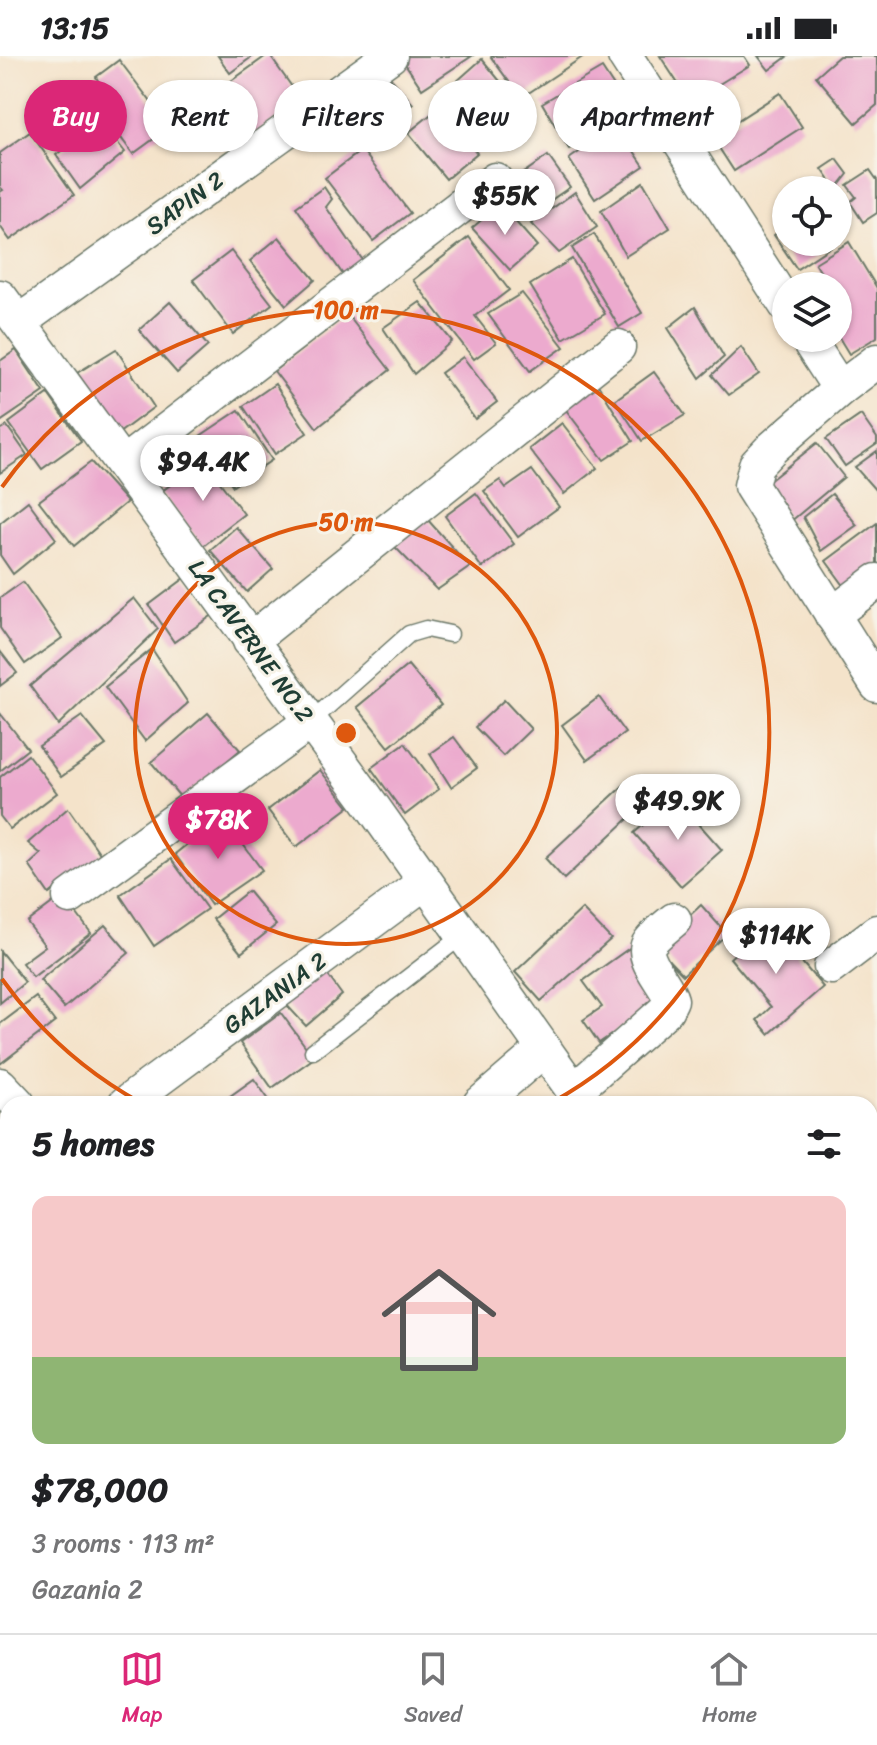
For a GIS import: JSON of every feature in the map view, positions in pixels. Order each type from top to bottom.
[{"type":"street","name":"SAPIN 2","points":[[10,310],[390,56]]},
{"type":"street","points":[[625,56],[772,283]]},
{"type":"street","points":[[124,463],[495,180]]},
{"type":"street","name":"LA CAVERNE NO.2","points":[[10,310],[124,463],[577,1096]]},
{"type":"street","points":[[250,641],[618,347]]},
{"type":"street","points":[[816,352],[840,389]]},
{"type":"street","points":[[874,675],[832,615],[751,486],[756,465],[763,457],[840,389],[877,361]]},
{"type":"street","points":[[832,615],[877,581]]},
{"type":"street","points":[[70,897],[310,722]]},
{"type":"street","name":"GAZANIA 2","points":[[136,1096],[425,882]]},
{"type":"street","points":[[580,1096],[666,1010],[671,1000],[668,990],[646,951],[649,943],[674,920]]},
{"type":"street","points":[[831,967],[877,932]]},
{"type":"street","points":[[489,1096],[544,1049]]},
{"type":"lane","points":[[310,722],[409,634],[426,629],[450,634]]},
{"type":"lane","points":[[313,1051],[463,935]]},
{"type":"building","points":[[218,56],[253,56],[230,73]]},
{"type":"building","points":[[270,56],[287,80],[274,80],[274,121],[258,132],[258,80],[232,80]]},
{"type":"building","points":[[400,56],[472,56],[436,80],[428,80],[428,85],[422,89]]},
{"type":"building","points":[[584,56],[537,87],[537,80],[508,80],[491,57]]},
{"type":"building","points":[[660,56],[744,56],[750,65],[726,80],[676,80]]},
{"type":"building","points":[[758,56],[788,56],[769,70]]},
{"type":"building","points":[[839,56],[877,56],[877,105],[856,123],[816,76]]},
{"type":"building","points":[[482,59],[499,80],[458,80]]},
{"type":"building","points":[[119,60],[143,92],[143,147],[133,154],[127,146],[127,80],[98,80],[96,77]]},
{"type":"building","points":[[602,68],[610,80],[581,80]]},
{"type":"building","points":[[383,69],[392,80],[370,80]]},
{"type":"building","points":[[780,93],[802,127],[734,171],[722,152],[741,152],[741,118]]},
{"type":"building","points":[[553,97],[553,122],[542,103]]},
{"type":"building","points":[[428,117],[428,152],[477,153],[446,179],[412,138],[412,130]]},
{"type":"building","points":[[24,136],[24,152],[44,152],[74,195],[10,240],[0,226],[0,192],[3,190],[0,187],[0,153]]},
{"type":"building","points":[[60,152],[125,152],[80,189],[56,155]]},
{"type":"building","points":[[364,152],[410,213],[373,241],[325,178]]},
{"type":"building","points":[[579,152],[635,152],[644,166],[595,199],[569,159]]},
{"type":"building","points":[[548,156],[570,187],[531,214],[506,185]]},
{"type":"building","points":[[837,159],[848,174],[827,176],[822,169]]},
{"type":"building","points":[[870,170],[877,180],[877,213],[863,222],[852,205],[856,197],[852,192],[852,182]]},
{"type":"building","points":[[643,182],[670,228],[626,256],[601,211]]},
{"type":"building","points":[[324,187],[332,199],[326,207],[364,262],[344,276],[296,207]]},
{"type":"building","points":[[575,192],[597,227],[559,253],[531,224]]},
{"type":"building","points":[[500,204],[537,246],[510,270],[472,228]]},
{"type":"building","points":[[594,234],[642,313],[619,327],[572,248]]},
{"type":"building","points":[[279,237],[315,280],[286,305],[250,261]]},
{"type":"building","points":[[469,237],[509,290],[475,316],[496,343],[474,359],[413,280]]},
{"type":"building","points":[[852,247],[877,288],[877,337],[849,354],[852,352],[852,272],[820,272],[815,263],[826,256],[852,256]]},
{"type":"building","points":[[231,251],[272,304],[233,334],[193,280]]},
{"type":"building","points":[[788,256],[817,256],[797,269]]},
{"type":"building","points":[[572,259],[605,314],[563,339],[530,285]]},
{"type":"building","points":[[522,293],[564,347],[530,371],[488,314]]},
{"type":"building","points":[[170,302],[208,346],[177,373],[139,330]]},
{"type":"building","points":[[420,302],[452,341],[414,374],[383,328]]},
{"type":"building","points":[[695,307],[724,357],[700,378],[668,328]]},
{"type":"building","points":[[347,314],[390,370],[317,428],[274,371]]},
{"type":"building","points":[[741,347],[759,374],[729,395],[712,375]]},
{"type":"building","points":[[116,349],[154,407],[119,433],[77,373]]},
{"type":"building","points":[[16,350],[44,392],[0,422],[0,361]]},
{"type":"building","points":[[463,357],[497,402],[475,419],[441,373]]},
{"type":"building","points":[[654,372],[685,415],[642,441],[615,400]]},
{"type":"building","points":[[595,380],[633,441],[604,460],[563,406]]},
{"type":"building","points":[[275,384],[307,433],[275,454],[243,406]]},
{"type":"building","points":[[48,394],[81,441],[42,469],[9,423]]},
{"type":"building","points":[[239,410],[272,460],[233,486],[200,436]]},
{"type":"building","points":[[861,415],[877,438],[877,444],[845,466],[826,439]]},
{"type":"building","points":[[562,423],[597,468],[564,494],[529,449]]},
{"type":"building","points":[[7,426],[27,455],[0,473],[0,430]]},
{"type":"building","points":[[817,443],[844,477],[790,522],[768,482]]},
{"type":"building","points":[[877,451],[877,492],[855,467]]},
{"type":"building","points":[[203,460],[244,514],[203,546],[161,492]]},
{"type":"building","points":[[91,462],[127,502],[74,546],[39,501]]},
{"type":"building","points":[[532,470],[559,507],[518,537],[484,491],[500,480],[506,488]]},
{"type":"building","points":[[476,493],[514,544],[482,568],[445,516]]},
{"type":"building","points":[[832,494],[857,525],[821,551],[803,517]]},
{"type":"building","points":[[28,501],[56,539],[13,574],[0,555],[0,523]]},
{"type":"building","points":[[427,519],[470,567],[437,590],[395,547]]},
{"type":"building","points":[[877,523],[877,569],[848,591],[826,561]]},
{"type":"building","points":[[236,527],[273,569],[247,592],[210,550]]},
{"type":"building","points":[[185,578],[214,614],[174,642],[149,605]]},
{"type":"building","points":[[23,582],[62,638],[25,664],[0,628],[0,598]]},
{"type":"building","points":[[134,598],[158,629],[58,725],[30,686]]},
{"type":"building","points":[[152,649],[188,703],[145,741],[105,687]]},
{"type":"building","points":[[0,651],[17,673],[0,686]]},
{"type":"building","points":[[408,665],[441,705],[389,747],[357,707]]},
{"type":"building","points":[[599,697],[625,733],[587,760],[562,725]]},
{"type":"building","points":[[504,700],[531,729],[503,756],[475,727]]},
{"type":"building","points":[[0,713],[28,749],[0,771]]},
{"type":"building","points":[[208,713],[240,750],[182,799],[151,762]]},
{"type":"building","points":[[82,716],[106,745],[61,777],[39,746]]},
{"type":"building","points":[[454,737],[477,768],[451,787],[430,754]]},
{"type":"building","points":[[405,743],[439,789],[405,815],[371,768]]},
{"type":"building","points":[[28,755],[57,793],[10,829],[0,816],[0,777]]},
{"type":"building","points":[[320,770],[349,807],[296,847],[268,810]]},
{"type":"building","points":[[625,784],[644,804],[564,879],[545,858]]},
{"type":"building","points":[[675,797],[722,850],[681,886],[634,833]]},
{"type":"building","points":[[68,808],[101,855],[49,894],[29,865],[41,854],[28,843]]},
{"type":"building","points":[[222,816],[262,870],[211,905],[175,854]]},
{"type":"building","points":[[171,859],[207,909],[154,946],[120,895]]},
{"type":"building","points":[[248,891],[276,925],[241,953],[213,919]]},
{"type":"building","points":[[63,895],[91,933],[33,977],[22,963],[45,946],[27,922]]},
{"type":"building","points":[[701,905],[727,934],[683,975],[656,947]]},
{"type":"building","points":[[582,909],[611,939],[541,1001],[515,972]]},
{"type":"building","points":[[769,924],[823,987],[769,1034],[757,1020],[771,1007],[730,958]]},
{"type":"building","points":[[105,925],[129,953],[64,1008],[40,980]]},
{"type":"building","points":[[631,947],[666,997],[599,1043],[583,1020],[602,1007],[583,981]]},
{"type":"building","points":[[0,951],[25,982],[0,1003]]},
{"type":"building","points":[[324,970],[342,995],[306,1026],[283,1001]]},
{"type":"building","points":[[36,997],[55,1022],[0,1064],[0,1024]]},
{"type":"building","points":[[281,1013],[314,1058],[272,1088],[240,1043]]},
{"type":"building","points":[[254,1079],[266,1096],[230,1096]]}]
